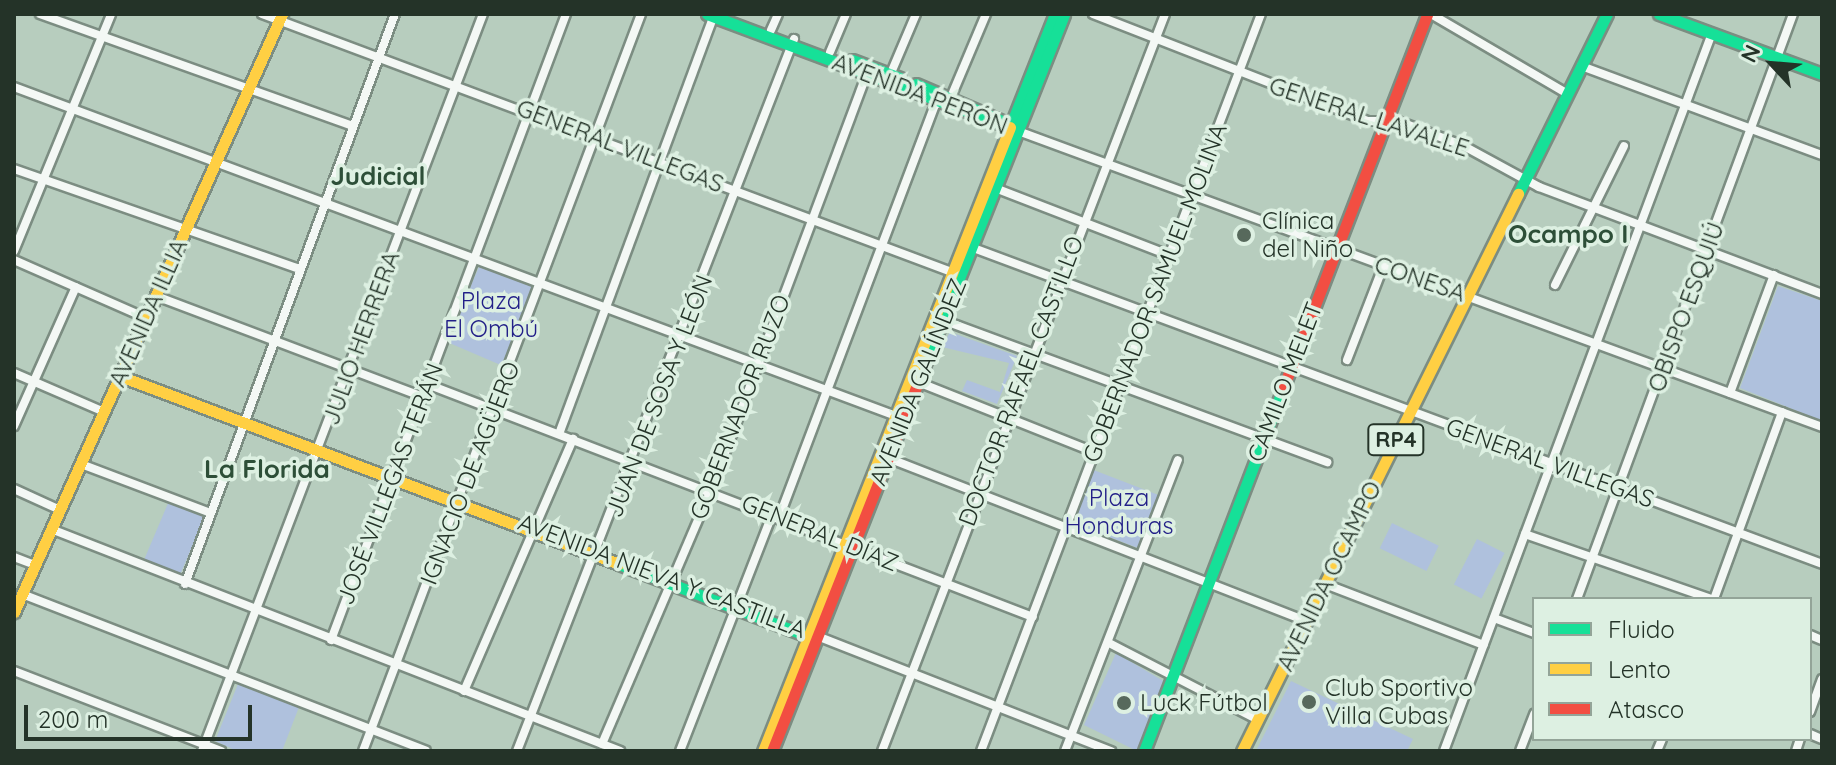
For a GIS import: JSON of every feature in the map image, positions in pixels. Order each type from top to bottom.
[{"type":"main road","name":"AVENIDA PERÓN","points":[[729,14],[869,70]]},
{"type":"main road","name":"AVENIDA GALÍNDEZ","points":[[968,246],[1055,14]]},
{"type":"main road","name":"AVENIDA GALÍNDEZ","points":[[763,751],[956,274],[995,188],[1014,126],[1064,14]]},
{"type":"main road","name":"CAMILO MELET","points":[[1144,751],[1335,249],[1429,14]]},
{"type":"main road","name":"AVENIDA OCAMPO","points":[[1242,751],[1607,14]]},
{"type":"main road","points":[[1659,14],[1822,74]]},
{"type":"main road","name":"AVENIDA PERÓN","points":[[712,15],[793,42],[1014,126]]},
{"type":"main road","name":"AVENIDA ILLIA","points":[[17,604],[281,17]]},
{"type":"main road","name":"AVENIDA GALÍNDEZ","points":[[849,544],[888,458],[900,417],[918,382],[939,318]]},
{"type":"main road","name":"AVENIDA NIEVA Y CASTILLA","points":[[120,376],[812,636]]},
{"type":"main road","name":"AVENIDA GALÍNDEZ","points":[[772,751],[812,636]]},
{"type":"street","points":[[40,14],[353,126]]},
{"type":"street","points":[[14,251],[111,14]]},
{"type":"street","name":"GENERAL VILLEGAS","points":[[262,14],[281,17],[956,274]]},
{"type":"street","points":[[185,584],[395,14]]},
{"type":"street","name":"JULIO HERRERA","points":[[204,748],[320,450],[483,14]]},
{"type":"street","name":"JOSÉ VILLEGAS TERÁN","points":[[331,640],[566,14]]},
{"type":"street","name":"IGNACIO DE AGÜERO","points":[[363,751],[641,14]]},
{"type":"street","points":[[771,30],[778,14]]},
{"type":"street","points":[[830,52],[846,14]]},
{"type":"street","points":[[889,78],[916,14]]},
{"type":"street","points":[[680,751],[828,391],[881,246],[986,14]]},
{"type":"street","name":"GENERAL LAVALLE","points":[[1093,14],[1367,121],[1386,120],[1462,145],[1525,179],[1822,294]]},
{"type":"street","name":"DOCTOR RAFAEL CASTILLO","points":[[882,751],[1006,417],[1165,14]]},
{"type":"street","name":"GOBERNADOR SAMUEL MOLINA","points":[[981,751],[1261,14]]},
{"type":"street","points":[[1429,14],[1568,94]]},
{"type":"street","name":"OBISPO ESQUIÚ","points":[[1578,597],[1793,14]]},
{"type":"street","points":[[559,434],[661,163],[712,15]]},
{"type":"street","points":[[1444,751],[1712,33]]},
{"type":"street","name":"JUAN DE SOSA Y LEÓN","points":[[517,751],[599,555],[793,42]]},
{"type":"street","points":[[1581,66],[1822,155]]},
{"type":"street","name":"GOBERNADOR RUZO","points":[[602,744],[710,489],[869,70]]},
{"type":"street","points":[[14,87],[327,198],[477,254],[606,308],[900,417]]},
{"type":"street","name":"CONESA","points":[[1014,126],[1192,197],[1822,427]]},
{"type":"street","points":[[1555,285],[1624,146]]},
{"type":"street","points":[[14,169],[300,269]]},
{"type":"street","points":[[995,188],[1169,255]]},
{"type":"street","name":"GENERAL VILLEGAS","points":[[968,246],[1822,564]]},
{"type":"street","points":[[14,260],[146,318]]},
{"type":"street","points":[[1347,360],[1383,267]]},
{"type":"street","points":[[1730,393],[1774,275]]},
{"type":"street","points":[[14,426],[76,287]]},
{"type":"street","points":[[156,296],[423,397]]},
{"type":"street","points":[[939,318],[1327,462]]},
{"type":"street","points":[[14,373],[104,412]]},
{"type":"street","points":[[918,382],[1094,452]]},
{"type":"street","name":"GENERAL DÍAZ","points":[[427,384],[777,514],[1033,617]]},
{"type":"street","points":[[1714,597],[1782,412]]},
{"type":"street","points":[[464,691],[531,530],[573,439]]},
{"type":"street","points":[[888,458],[1307,621]]},
{"type":"street","points":[[1065,751],[1178,460]]},
{"type":"street","points":[[81,464],[211,513]]},
{"type":"street","points":[[14,489],[60,510]]},
{"type":"street","points":[[51,529],[185,584],[620,751]]},
{"type":"street","points":[[1525,534],[1707,597]]},
{"type":"street","points":[[14,557],[35,565]]},
{"type":"street","points":[[1325,584],[1484,645]]},
{"type":"street","points":[[17,604],[232,675],[426,751]]},
{"type":"street","points":[[1494,618],[1532,632]]},
{"type":"street","points":[[812,636],[1000,702],[1111,751]]},
{"type":"street","points":[[1109,643],[1258,720]]},
{"type":"street","points":[[14,671],[204,748],[221,751]]},
{"type":"street","points":[[1812,706],[1822,679]]},
{"type":"street","points":[[1520,751],[1532,719]]},
{"type":"green space","name":"Plaza El Ombú","points":[[481,262],[535,285],[501,365],[447,342]]},
{"type":"green space","points":[[1778,286],[1822,301],[1822,421],[1740,388]]},
{"type":"green space","points":[[950,332],[1017,356],[997,404],[962,391],[967,380],[1000,392],[1009,363],[942,347]]},
{"type":"green space","name":"Plaza Honduras","points":[[1091,469],[1161,496],[1141,549],[1071,522]]},
{"type":"green space","points":[[169,501],[205,516],[179,578],[143,563]]},
{"type":"green space","points":[[1392,523],[1439,546],[1426,571],[1380,548]]},
{"type":"green space","points":[[1477,539],[1505,553],[1481,599],[1454,584]]},
{"type":"green space","name":"Luck Fútbol","points":[[1116,653],[1165,682],[1137,751],[1084,725]]},
{"type":"green space","name":"Club Sportivo Villa Cubas","points":[[1291,681],[1413,739],[1407,751],[1256,751]]},
{"type":"green space","points":[[238,684],[299,707],[282,751],[237,751],[215,741]]},
{"type":"traffic: fast","points":[[707,14],[1014,129]]},
{"type":"traffic: fast","points":[[1010,127],[1055,14]]},
{"type":"traffic: fast","points":[[917,384],[1064,14]]},
{"type":"traffic: fast","points":[[1518,194],[1607,14]]},
{"type":"traffic: fast","points":[[1659,14],[1822,74]]},
{"type":"traffic: fast","points":[[852,60],[900,78]]},
{"type":"traffic: fast","points":[[916,84],[1016,127]]},
{"type":"traffic: fast","points":[[1144,751],[1283,388]]},
{"type":"traffic: fast","points":[[619,564],[813,638]]},
{"type":"traffic: slow","points":[[14,612],[282,14]]},
{"type":"traffic: slow","points":[[763,751],[1010,127]]},
{"type":"traffic: slow","points":[[1242,751],[1518,194]]},
{"type":"traffic: slow","points":[[120,376],[619,564]]},
{"type":"traffic: jam","points":[[1283,388],[1427,14]]},
{"type":"traffic: jam","points":[[772,751],[917,384]]},
{"type":"place","name":"Clínica del Niño","points":[[1244,235]]},
{"type":"place","name":"Club Sportivo Villa Cubas","points":[[1309,702]]},
{"type":"place","name":"Luck Fútbol","points":[[1124,703]]},
{"type":"district","name":"Judicial","points":[[378,176]]},
{"type":"district","name":"Ocampo I","points":[[1568,234]]},
{"type":"district","name":"La Florida","points":[[267,469]]}]
